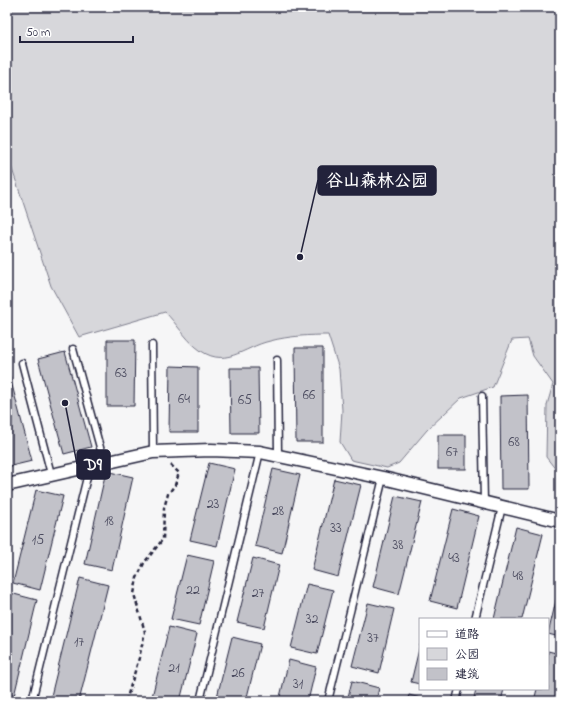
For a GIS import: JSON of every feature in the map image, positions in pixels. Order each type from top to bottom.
[{"type":"street","points":[[7,484],[153,452],[211,450],[260,452],[383,478],[560,521]]},
{"type":"lane","points":[[152,345],[153,452]]},
{"type":"lane","points":[[73,348],[104,462]]},
{"type":"lane","points":[[277,360],[278,455]]},
{"type":"lane","points":[[22,363],[51,474]]},
{"type":"lane","points":[[482,396],[484,503]]},
{"type":"lane","points":[[200,701],[260,452]]},
{"type":"lane","points":[[32,701],[90,465]]},
{"type":"lane","points":[[328,701],[383,478]]},
{"type":"lane","points":[[475,618],[502,507]]},
{"type":"lane","points":[[456,701],[458,690]]},
{"type":"path","points":[[126,701],[145,632],[134,594],[137,578],[144,563],[163,539],[164,508],[168,494],[175,485],[179,473],[173,466],[153,452]]},
{"type":"green space","points":[[7,7],[560,7],[560,475],[546,457],[547,405],[553,384],[533,356],[528,339],[512,340],[493,387],[461,398],[427,430],[399,463],[387,468],[351,460],[340,442],[342,410],[339,369],[328,335],[299,336],[277,339],[233,355],[216,357],[206,354],[196,347],[165,312],[79,337],[51,286],[7,154]]},
{"type":"building","points":[[107,340],[135,340],[134,406],[107,406]]},
{"type":"building","points":[[295,348],[323,348],[323,442],[296,442]]},
{"type":"building","points":[[65,352],[91,447],[64,454],[38,359]]},
{"type":"building","points":[[7,366],[32,461],[7,467]]},
{"type":"building","points":[[170,366],[198,367],[198,432],[169,432]]},
{"type":"building","points":[[230,368],[258,368],[259,433],[231,433]]},
{"type":"building","points":[[528,395],[529,489],[501,489],[500,396]]},
{"type":"building","points":[[438,435],[466,435],[466,469],[438,469]]},
{"type":"building","points":[[209,463],[235,469],[217,546],[190,540]]},
{"type":"building","points":[[273,469],[300,475],[282,553],[255,546]]},
{"type":"building","points":[[106,471],[133,477],[112,570],[85,564]]},
{"type":"building","points":[[334,479],[361,485],[338,577],[312,570]]},
{"type":"building","points":[[36,490],[63,496],[40,590],[13,583]]},
{"type":"building","points":[[395,496],[422,502],[399,594],[373,587]]},
{"type":"building","points":[[453,509],[479,516],[457,608],[430,601]]},
{"type":"building","points":[[516,527],[543,534],[522,618],[494,618]]},
{"type":"building","points":[[187,555],[214,561],[199,625],[171,619]]},
{"type":"building","points":[[253,558],[279,565],[264,628],[237,622]]},
{"type":"building","points":[[80,578],[108,585],[79,701],[50,700]]},
{"type":"building","points":[[307,584],[333,590],[317,654],[291,648]]},
{"type":"building","points":[[560,584],[560,637],[549,634]]},
{"type":"building","points":[[10,593],[37,600],[14,696],[7,694],[7,607]]},
{"type":"building","points":[[368,603],[394,609],[379,673],[352,666]]},
{"type":"building","points":[[169,627],[197,634],[180,701],[151,701]]},
{"type":"building","points":[[232,637],[260,644],[246,701],[216,701]]},
{"type":"building","points":[[419,649],[419,684],[411,682]]},
{"type":"building","points":[[549,651],[560,654],[560,701],[534,701],[537,690],[549,690]]},
{"type":"building","points":[[289,660],[316,667],[308,701],[279,701]]},
{"type":"building","points":[[352,681],[379,688],[376,701],[347,701]]},
{"type":"building","points":[[476,690],[504,690],[501,701],[485,701],[474,698]]},
{"type":"building","points":[[409,695],[432,701],[407,701]]},
{"type":"place","name":"谷山森林公园","points":[[300,257]]},
{"type":"place","name":"D9","points":[[65,403]]}]
